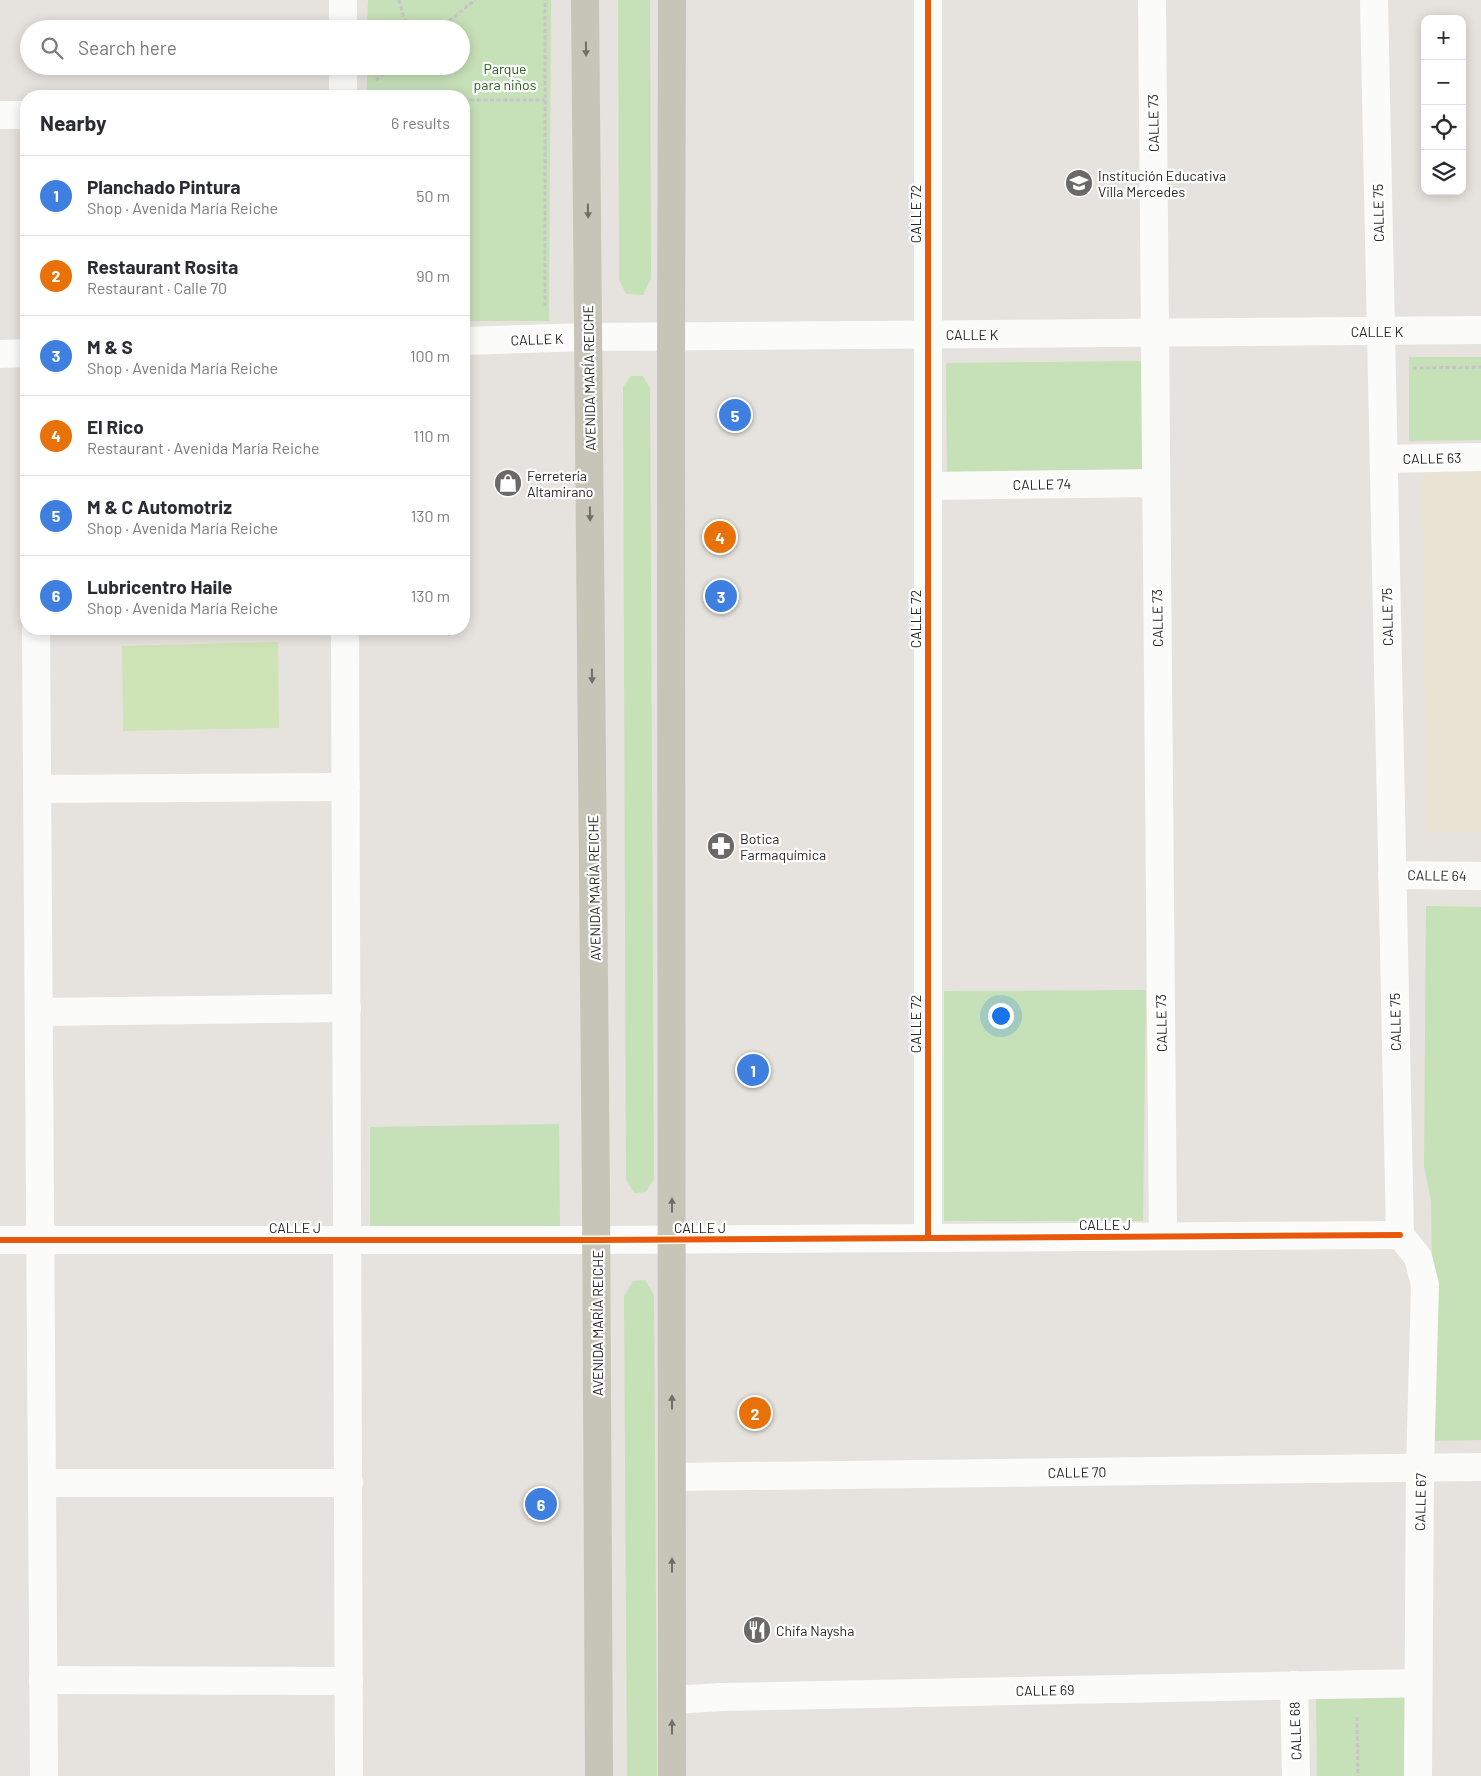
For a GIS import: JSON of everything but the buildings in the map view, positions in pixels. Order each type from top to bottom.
[{"type":"main road","name":"AVENIDA MARÍA REICHE","points":[[585,0],[599,1776]]},
{"type":"main road","points":[[672,0],[672,1776]]},
{"type":"street","points":[[343,0],[343,20]]},
{"type":"street","name":"CALLE 72","points":[[928,0],[928,1238]]},
{"type":"street","name":"CALLE 73","points":[[1152,0],[1163,1236]]},
{"type":"street","name":"CALLE 75","points":[[1374,0],[1400,1235]]},
{"type":"street","points":[[343,75],[343,90]]},
{"type":"street","points":[[0,115],[20,115]]},
{"type":"street","name":"CALLE K","points":[[470,341],[672,336],[1481,330]]},
{"type":"street","points":[[0,354],[20,353]]},
{"type":"street","name":"CALLE 63","points":[[1384,459],[1481,457]]},
{"type":"street","name":"CALLE 74","points":[[928,486],[1156,483]]},
{"type":"street","points":[[36,635],[44,1776]]},
{"type":"street","points":[[346,635],[350,1776]]},
{"type":"street","points":[[37,789],[346,787]]},
{"type":"street","name":"CALLE 64","points":[[1392,875],[1481,876]]},
{"type":"street","points":[[39,1012],[347,1008]]},
{"type":"street","name":"CALLE J","points":[[0,1240],[672,1240],[1400,1235]]},
{"type":"street","name":"CALLE 67","points":[[1400,1235],[1418,1257],[1426,1285],[1420,1468],[1418,1776]]},
{"type":"street","name":"CALLE 70","points":[[672,1477],[1481,1467]]},
{"type":"street","points":[[42,1483],[348,1483]]},
{"type":"street","points":[[43,1680],[349,1681]]},
{"type":"street","name":"CALLE 69","points":[[672,1700],[742,1696],[1418,1683]]},
{"type":"street","name":"CALLE 68","points":[[1294,1685],[1296,1776]]},
{"type":"path","points":[[399,0],[405,20]]},
{"type":"path","points":[[450,20],[475,0]]},
{"type":"path","points":[[545,0],[545,313]]},
{"type":"path","points":[[372,83],[382,75]]},
{"type":"path","points":[[470,100],[545,100]]},
{"type":"path","points":[[1411,378],[1411,368],[1481,367]]},
{"type":"path","points":[[1357,1710],[1358,1776]]},
{"type":"shaded area","points":[[1481,469],[1481,832],[1426,833],[1422,470]]},
{"type":"green space","name":"Parque para niños","points":[[368,0],[551,0],[549,321],[470,321],[470,90],[367,90],[367,75],[470,75],[470,20],[367,20]]},
{"type":"green space","points":[[618,0],[650,0],[651,279],[643,295],[626,294],[619,279]]},
{"type":"green space","points":[[1409,357],[1481,357],[1481,440],[1409,441]]},
{"type":"green space","points":[[1141,361],[1142,485],[947,487],[946,363]]},
{"type":"green space","points":[[631,376],[643,376],[650,388],[654,1179],[646,1192],[634,1193],[626,1179],[623,387]]},
{"type":"green space","points":[[278,642],[279,728],[123,731],[122,646]]},
{"type":"green space","points":[[1426,906],[1481,907],[1481,1440],[1435,1441],[1431,1201],[1424,1166]]},
{"type":"green space","points":[[1146,990],[1143,1221],[944,1221],[944,991]]},
{"type":"green space","points":[[559,1124],[560,1230],[370,1232],[370,1127]]},
{"type":"green space","points":[[645,1280],[654,1295],[657,1776],[627,1776],[624,1296],[633,1281]]},
{"type":"green space","points":[[1405,1698],[1405,1776],[1317,1776],[1316,1699]]},
{"type":"cycle path","points":[[928,0],[928,1238]]},
{"type":"cycle path","points":[[0,1240],[596,1240],[1400,1235]]},
{"type":"place","name":"Institución Educativa Villa Mercedes","points":[[1079,183]]},
{"type":"place","name":"M & C Automotriz","points":[[735,415]]},
{"type":"place","name":"Ferretería Altamirano","points":[[508,483]]},
{"type":"place","name":"El Rico","points":[[720,537]]},
{"type":"place","name":"M & S","points":[[721,596]]},
{"type":"place","name":"Botica Farmaquímica","points":[[721,846]]},
{"type":"place","name":"Planchado Pintura","points":[[753,1070]]},
{"type":"place","name":"Restaurant Rosita","points":[[755,1413]]},
{"type":"place","name":"Lubricentro Haile","points":[[541,1504]]},
{"type":"place","name":"Chifa Naysha","points":[[757,1630]]}]
